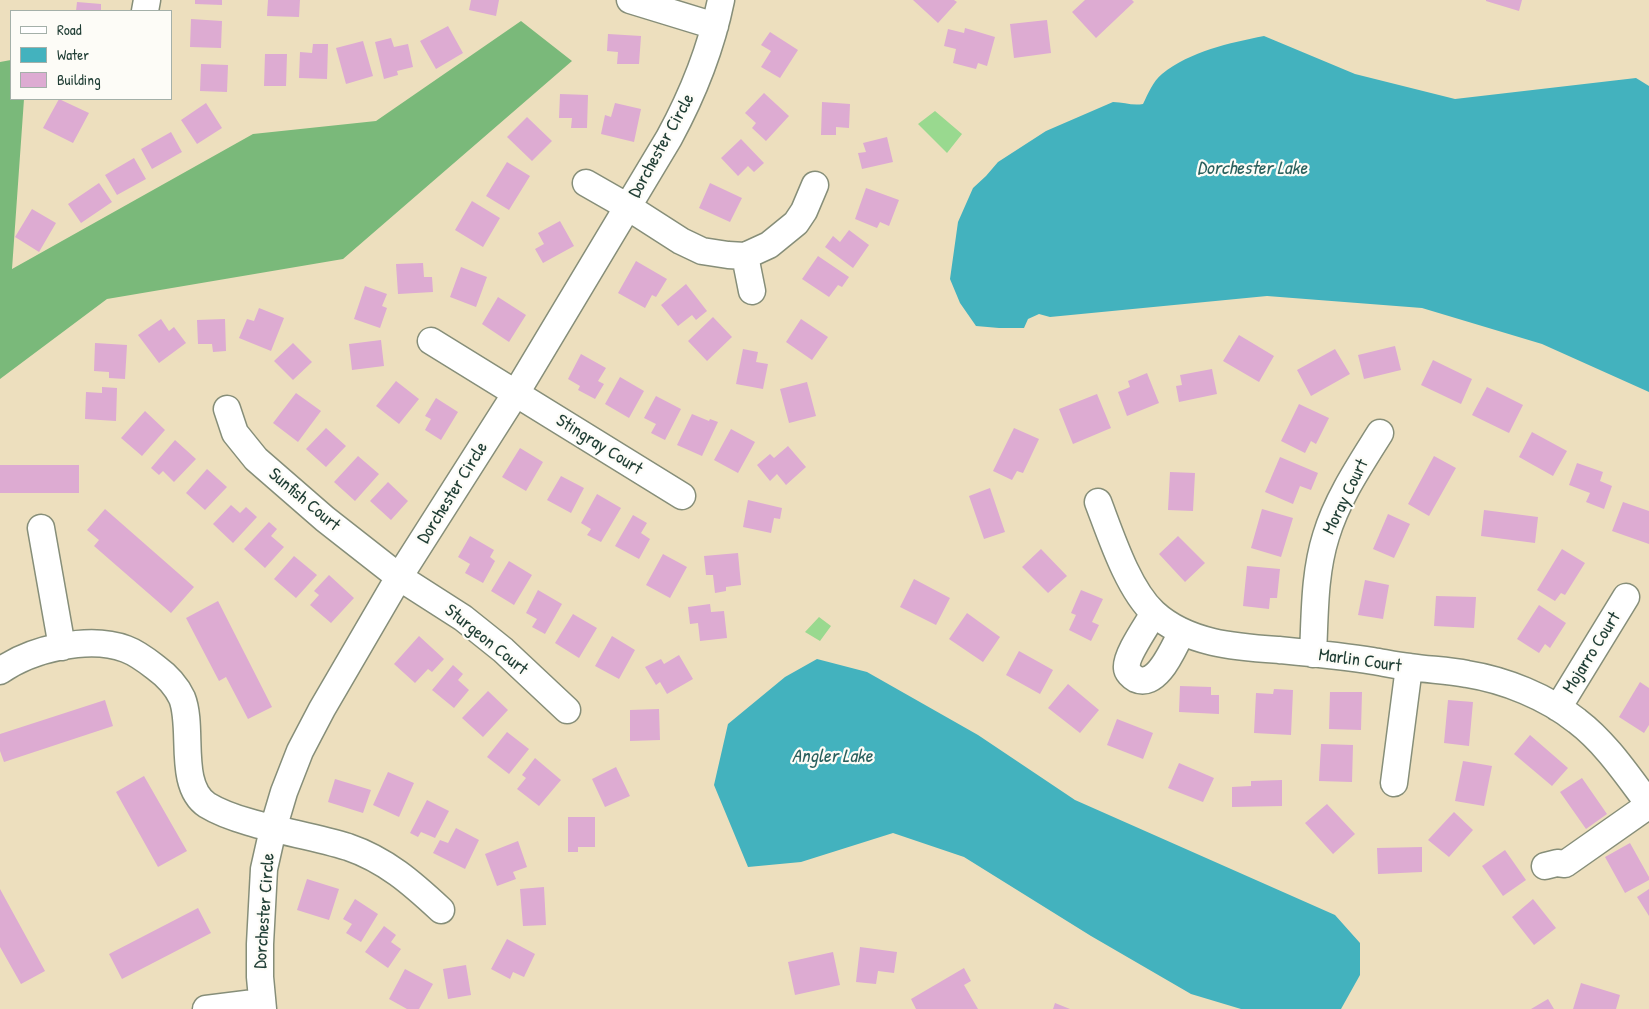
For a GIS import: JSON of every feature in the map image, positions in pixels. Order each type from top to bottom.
[{"type":"street","points":[[630,0],[715,26]]},
{"type":"street","name":"Dorchester Circle","points":[[262,1005],[260,977],[264,869],[273,829],[291,771],[311,729],[399,577],[516,393],[684,111],[715,26],[721,0]]},
{"type":"street","points":[[586,183],[681,241],[702,251],[745,256],[769,245],[796,223],[804,211],[815,185]]},
{"type":"street","points":[[745,256],[752,291]]},
{"type":"street","name":"Stingray Court","points":[[431,341],[682,496]]},
{"type":"street","name":"Sunfish Court","points":[[227,409],[235,433],[256,459],[325,519],[399,577]]},
{"type":"street","name":"Moray Court","points":[[1313,654],[1316,590],[1321,552],[1326,534],[1351,481],[1380,433]]},
{"type":"street","name":"Marlin Court","points":[[1098,502],[1132,583],[1141,598],[1154,613],[1182,632],[1217,643],[1470,674],[1506,684],[1535,696],[1577,720],[1607,750],[1649,804]]},
{"type":"street","points":[[41,528],[62,647]]},
{"type":"street","name":"Sturgeon Court","points":[[399,577],[463,618],[503,650],[567,710]]},
{"type":"street","name":"Mojarro Court","points":[[1558,708],[1626,597]]},
{"type":"street","points":[[1154,613],[1130,653],[1126,667],[1130,676],[1143,681],[1156,676],[1162,669],[1182,632]]},
{"type":"street","points":[[0,671],[22,658],[62,647],[91,643],[120,647],[134,652],[162,672],[175,687],[184,706],[190,774],[200,800],[235,818],[349,848],[379,861],[395,870],[441,910]]},
{"type":"street","points":[[1394,783],[1409,667]]},
{"type":"street","points":[[1545,866],[1557,863],[1565,864],[1649,804]]},
{"type":"street","points":[[206,1009],[262,1005]]},
{"type":"green space","points":[[521,21],[572,61],[343,259],[107,299],[0,379],[0,62],[10,60],[10,100],[24,100],[12,269],[253,134],[376,121]]},
{"type":"green space","points":[[935,111],[962,134],[947,153],[918,124]]},
{"type":"green space","points":[[819,617],[831,626],[820,641],[805,632]]},
{"type":"water","name":"Dorchester Lake","points":[[1264,36],[1355,74],[1455,99],[1636,78],[1649,86],[1649,392],[1542,344],[1422,308],[1267,296],[1050,317],[1039,314],[1028,319],[1024,328],[976,326],[960,303],[950,279],[958,222],[973,188],[998,162],[1046,131],[1113,102],[1135,105],[1143,104],[1156,80],[1185,59],[1224,45]]},
{"type":"water","name":"Angler Lake","points":[[817,659],[867,672],[978,735],[1075,800],[1335,915],[1360,943],[1360,975],[1341,1009],[1241,1009],[1191,994],[1091,936],[964,857],[893,833],[801,862],[748,867],[714,785],[728,724],[785,677]]},
{"type":"building","points":[[195,0],[222,0],[222,5],[195,4]]},
{"type":"building","points":[[268,0],[300,0],[299,17],[267,16]]},
{"type":"building","points":[[471,0],[499,0],[496,16],[469,10]]},
{"type":"building","points":[[913,0],[954,0],[957,2],[938,23]]},
{"type":"building","points":[[1085,0],[1132,0],[1134,2],[1096,38],[1072,12]]},
{"type":"building","points":[[1486,0],[1522,0],[1519,11]]},
{"type":"building","points":[[77,2],[101,4],[101,10],[76,10]]},
{"type":"building","points":[[191,19],[222,21],[221,48],[190,47]]},
{"type":"building","points":[[1047,20],[1051,53],[1014,58],[1010,24]]},
{"type":"building","points":[[448,26],[463,53],[436,69],[420,41]]},
{"type":"building","points":[[965,28],[995,37],[987,66],[978,63],[976,69],[953,63],[956,49],[944,46],[948,29],[964,33]]},
{"type":"building","points":[[770,32],[798,50],[780,78],[761,67],[771,51],[761,45]]},
{"type":"building","points":[[608,34],[641,36],[639,64],[617,64],[618,52],[607,51]]},
{"type":"building","points":[[391,38],[394,47],[408,44],[413,67],[397,71],[398,75],[384,79],[375,42]]},
{"type":"building","points":[[363,41],[373,76],[346,84],[336,48]]},
{"type":"building","points":[[313,44],[328,44],[327,79],[299,78],[300,52],[312,53]]},
{"type":"building","points":[[265,54],[287,54],[286,86],[264,86]]},
{"type":"building","points":[[201,64],[228,65],[227,92],[200,91]]},
{"type":"building","points":[[764,93],[789,116],[766,141],[752,128],[756,123],[745,113]]},
{"type":"building","points":[[560,94],[588,95],[587,128],[571,128],[572,118],[559,118]]},
{"type":"building","points":[[58,100],[89,113],[73,143],[43,128]]},
{"type":"building","points":[[822,102],[850,104],[849,128],[836,127],[836,135],[821,135]]},
{"type":"building","points":[[206,103],[222,128],[197,144],[181,120]]},
{"type":"building","points":[[615,103],[641,109],[634,142],[601,134],[605,115],[611,117]]},
{"type":"building","points":[[527,117],[552,141],[532,161],[507,137]]},
{"type":"building","points":[[171,132],[182,152],[152,169],[141,149]]},
{"type":"building","points":[[887,137],[893,162],[862,169],[858,153],[866,152],[863,143]]},
{"type":"building","points":[[741,139],[764,163],[754,172],[748,166],[738,176],[721,158]]},
{"type":"building","points":[[134,158],[146,179],[117,195],[105,175]]},
{"type":"building","points":[[507,162],[530,176],[509,210],[486,196]]},
{"type":"building","points":[[99,183],[112,202],[81,223],[68,204]]},
{"type":"building","points":[[710,183],[742,198],[730,222],[699,208]]},
{"type":"building","points":[[866,188],[899,200],[889,226],[880,222],[877,228],[855,219]]},
{"type":"building","points":[[472,201],[500,218],[483,247],[455,230]]},
{"type":"building","points":[[32,209],[56,223],[39,252],[15,237]]},
{"type":"building","points":[[560,221],[574,246],[543,263],[535,249],[544,244],[538,233]]},
{"type":"building","points":[[849,230],[869,245],[853,268],[825,247],[833,236],[840,242]]},
{"type":"building","points":[[818,256],[849,277],[842,287],[838,285],[829,297],[802,279]]},
{"type":"building","points":[[636,261],[667,279],[656,297],[652,295],[645,308],[618,293]]},
{"type":"building","points":[[423,263],[424,277],[432,277],[433,292],[398,294],[396,264]]},
{"type":"building","points":[[461,267],[487,277],[476,307],[450,297]]},
{"type":"building","points":[[686,284],[707,311],[696,320],[692,315],[678,326],[661,305]]},
{"type":"building","points":[[365,286],[387,294],[382,306],[387,308],[380,328],[354,319]]},
{"type":"building","points":[[498,297],[526,315],[509,342],[482,324]]},
{"type":"building","points":[[259,308],[284,318],[271,351],[239,338],[247,319],[254,321]]},
{"type":"building","points":[[713,317],[732,337],[707,361],[688,341]]},
{"type":"building","points":[[161,319],[169,331],[174,327],[186,343],[159,363],[138,335]]},
{"type":"building","points":[[225,319],[226,351],[213,352],[212,344],[198,344],[197,320]]},
{"type":"building","points":[[801,319],[828,337],[812,360],[786,342]]},
{"type":"building","points":[[1239,335],[1274,356],[1259,382],[1223,361]]},
{"type":"building","points":[[381,340],[384,366],[352,370],[349,344]]},
{"type":"building","points":[[95,343],[127,345],[125,379],[109,378],[109,372],[94,371]]},
{"type":"building","points":[[293,343],[312,362],[293,380],[274,361]]},
{"type":"building","points":[[1395,346],[1401,370],[1364,379],[1358,355]]},
{"type":"building","points":[[743,349],[758,352],[756,362],[768,364],[763,389],[736,384]]},
{"type":"building","points":[[1335,349],[1350,374],[1311,396],[1297,370]]},
{"type":"building","points":[[581,354],[606,368],[598,381],[604,384],[595,399],[578,390],[580,386],[568,379]]},
{"type":"building","points":[[1433,360],[1472,379],[1461,404],[1421,385]]},
{"type":"building","points":[[1212,369],[1217,394],[1179,402],[1176,386],[1182,385],[1180,375]]},
{"type":"building","points":[[1147,373],[1159,403],[1127,416],[1118,392],[1130,387],[1128,381]]},
{"type":"building","points":[[620,377],[644,391],[629,418],[605,404]]},
{"type":"building","points":[[396,381],[419,399],[399,424],[376,406]]},
{"type":"building","points":[[807,382],[816,416],[789,423],[780,389]]},
{"type":"building","points":[[102,387],[117,388],[116,421],[85,419],[86,392],[102,393]]},
{"type":"building","points":[[1487,387],[1523,405],[1509,433],[1472,415]]},
{"type":"building","points":[[296,393],[321,411],[298,442],[273,423]]},
{"type":"building","points":[[1097,394],[1111,428],[1073,444],[1059,409]]},
{"type":"building","points":[[656,396],[681,409],[665,440],[651,433],[656,424],[644,418]]},
{"type":"building","points":[[436,398],[458,412],[441,440],[425,430],[431,419],[425,416]]},
{"type":"building","points":[[1299,404],[1329,418],[1316,444],[1311,441],[1305,453],[1281,441]]},
{"type":"building","points":[[145,411],[165,430],[142,456],[121,438]]},
{"type":"building","points":[[692,414],[709,421],[710,419],[718,422],[702,456],[677,445]]},
{"type":"building","points":[[326,428],[346,446],[326,467],[306,449]]},
{"type":"building","points":[[1014,428],[1039,439],[1023,473],[1017,471],[1012,480],[993,471]]},
{"type":"building","points":[[731,429],[755,442],[738,473],[714,460]]},
{"type":"building","points":[[1532,432],[1567,451],[1553,476],[1519,457]]},
{"type":"building","points":[[175,440],[196,459],[174,482],[163,471],[159,475],[151,468]]},
{"type":"building","points":[[788,446],[806,467],[786,485],[777,474],[770,481],[757,465],[770,454],[774,458]]},
{"type":"building","points":[[520,448],[543,462],[526,491],[502,477]]},
{"type":"building","points":[[358,456],[379,474],[355,501],[334,482]]},
{"type":"building","points":[[1434,456],[1456,468],[1429,516],[1408,504]]},
{"type":"building","points":[[1280,457],[1318,473],[1311,490],[1300,486],[1293,504],[1265,492]]},
{"type":"building","points":[[1577,463],[1603,472],[1600,481],[1612,486],[1604,509],[1586,502],[1590,493],[1569,485]]},
{"type":"building","points":[[0,465],[79,465],[79,493],[0,493]]},
{"type":"building","points":[[207,469],[227,487],[205,510],[186,493]]},
{"type":"building","points":[[1170,472],[1195,473],[1193,511],[1168,510]]},
{"type":"building","points":[[561,476],[584,488],[571,513],[547,500]]},
{"type":"building","points":[[388,482],[408,501],[391,520],[370,501]]},
{"type":"building","points":[[990,488],[1005,532],[984,539],[969,496]]},
{"type":"building","points":[[597,494],[621,508],[601,542],[587,535],[591,529],[581,523]]},
{"type":"building","points":[[748,500],[782,508],[780,519],[774,518],[771,533],[743,527]]},
{"type":"building","points":[[1623,502],[1649,511],[1649,544],[1612,531]]},
{"type":"building","points":[[231,505],[240,513],[246,507],[257,517],[233,543],[213,524]]},
{"type":"building","points":[[105,509],[194,587],[171,613],[94,546],[99,540],[87,530]]},
{"type":"building","points":[[1262,509],[1293,518],[1281,557],[1251,548]]},
{"type":"building","points":[[1484,510],[1538,517],[1535,543],[1481,536]]},
{"type":"building","points":[[1388,514],[1410,524],[1394,558],[1373,549]]},
{"type":"building","points":[[633,515],[647,523],[641,533],[650,539],[639,559],[615,546]]},
{"type":"building","points":[[269,522],[277,529],[271,536],[284,547],[265,568],[244,549]]},
{"type":"building","points":[[470,536],[494,550],[490,557],[495,561],[483,583],[465,573],[470,564],[458,557]]},
{"type":"building","points":[[1178,536],[1205,563],[1185,582],[1159,554]]},
{"type":"building","points":[[1041,549],[1067,576],[1048,593],[1022,567]]},
{"type":"building","points":[[1562,549],[1585,563],[1565,595],[1561,593],[1555,601],[1537,590]]},
{"type":"building","points":[[738,553],[741,585],[726,587],[726,591],[715,593],[713,575],[706,575],[704,556]]},
{"type":"building","points":[[663,554],[687,567],[670,598],[646,585]]},
{"type":"building","points":[[294,556],[317,575],[296,598],[274,579]]},
{"type":"building","points":[[509,561],[532,575],[514,605],[491,591]]},
{"type":"building","points":[[1247,566],[1280,569],[1277,598],[1270,598],[1269,609],[1243,606]]},
{"type":"building","points":[[329,575],[354,598],[331,623],[310,605],[319,595],[314,591]]},
{"type":"building","points":[[914,579],[950,598],[936,625],[900,607]]},
{"type":"building","points":[[1365,580],[1389,585],[1383,619],[1358,615]]},
{"type":"building","points":[[538,590],[562,604],[545,634],[532,627],[537,619],[526,613]]},
{"type":"building","points":[[1081,590],[1103,599],[1092,622],[1099,625],[1091,641],[1069,630],[1076,615],[1071,613]]},
{"type":"building","points":[[1436,596],[1476,597],[1474,628],[1434,626]]},
{"type":"building","points":[[218,601],[272,707],[248,719],[226,677],[219,681],[186,618]]},
{"type":"building","points":[[710,604],[711,612],[724,611],[727,638],[700,641],[698,623],[690,624],[688,607]]},
{"type":"building","points":[[1539,605],[1566,623],[1550,648],[1545,644],[1539,653],[1517,639]]},
{"type":"building","points":[[967,613],[1000,637],[983,662],[949,639]]},
{"type":"building","points":[[573,614],[597,628],[579,658],[555,643]]},
{"type":"building","points":[[419,636],[444,659],[432,672],[428,669],[415,683],[394,664]]},
{"type":"building","points":[[612,636],[635,650],[619,679],[595,666]]},
{"type":"building","points":[[1019,651],[1053,670],[1040,694],[1006,675]]},
{"type":"building","points":[[679,655],[693,679],[667,694],[660,682],[656,685],[645,667],[661,659],[664,664]]},
{"type":"building","points":[[453,665],[463,674],[458,680],[469,690],[454,708],[432,690]]},
{"type":"building","points":[[1640,682],[1649,688],[1649,725],[1644,733],[1619,717]]},
{"type":"building","points":[[1068,684],[1099,710],[1080,733],[1048,708]]},
{"type":"building","points":[[1180,686],[1211,687],[1211,695],[1219,695],[1219,714],[1179,712]]},
{"type":"building","points":[[1274,689],[1293,690],[1291,735],[1254,733],[1256,693],[1273,694]]},
{"type":"building","points":[[488,691],[508,710],[483,737],[462,718]]},
{"type":"building","points":[[1330,692],[1362,692],[1361,730],[1329,729]]},
{"type":"building","points":[[105,700],[113,726],[4,762],[0,751],[0,734]]},
{"type":"building","points":[[1448,700],[1473,702],[1469,746],[1444,743]]},
{"type":"building","points":[[659,709],[660,740],[630,741],[630,710]]},
{"type":"building","points":[[1117,719],[1153,733],[1143,759],[1107,745]]},
{"type":"building","points":[[507,732],[529,749],[509,774],[487,757]]},
{"type":"building","points":[[1530,735],[1568,768],[1552,786],[1514,754]]},
{"type":"building","points":[[1321,744],[1353,745],[1352,782],[1319,781]]},
{"type":"building","points":[[535,758],[561,780],[539,806],[517,789],[526,778],[522,775]]},
{"type":"building","points":[[1463,761],[1492,766],[1484,806],[1455,801]]},
{"type":"building","points":[[1179,763],[1214,778],[1203,802],[1168,788]]},
{"type":"building","points":[[616,767],[630,796],[605,807],[592,779]]},
{"type":"building","points":[[388,772],[414,783],[399,817],[373,805]]},
{"type":"building","points":[[144,776],[187,851],[158,867],[116,792]]},
{"type":"building","points":[[1582,778],[1607,814],[1586,829],[1560,792]]},
{"type":"building","points":[[335,779],[371,790],[363,813],[328,802]]},
{"type":"building","points":[[1282,780],[1282,806],[1232,807],[1232,787],[1251,786],[1251,781]]},
{"type":"building","points":[[427,800],[449,811],[435,838],[421,832],[418,837],[410,833]]},
{"type":"building","points":[[1327,804],[1355,834],[1333,854],[1305,823]]},
{"type":"building","points":[[1454,812],[1473,830],[1449,857],[1428,840]]},
{"type":"building","points":[[568,817],[595,817],[595,847],[578,847],[578,852],[568,852]]},
{"type":"building","points":[[456,828],[479,840],[465,869],[433,853],[440,840],[448,843]]},
{"type":"building","points":[[518,841],[527,867],[513,872],[516,879],[497,886],[485,854]]},
{"type":"building","points":[[1630,843],[1649,880],[1625,893],[1605,857]]},
{"type":"building","points":[[1422,847],[1422,872],[1378,874],[1377,848]]},
{"type":"building","points":[[1505,850],[1526,880],[1503,896],[1482,866]]},
{"type":"building","points":[[307,879],[339,889],[329,920],[297,910]]},
{"type":"building","points":[[544,887],[546,925],[523,926],[520,889]]},
{"type":"building","points":[[0,889],[45,971],[21,984],[0,947]]},
{"type":"building","points":[[1649,889],[1649,916],[1637,897]]},
{"type":"building","points":[[355,899],[378,914],[361,942],[346,933],[352,924],[343,919]]},
{"type":"building","points":[[1533,899],[1556,928],[1534,945],[1512,917]]},
{"type":"building","points":[[198,908],[211,933],[122,979],[109,954]]},
{"type":"building","points":[[384,926],[396,935],[391,942],[401,949],[388,968],[365,952]]},
{"type":"building","points":[[507,939],[535,954],[524,977],[513,972],[510,979],[491,969]]},
{"type":"building","points":[[860,947],[897,952],[894,973],[878,971],[876,984],[856,982]]},
{"type":"building","points":[[833,952],[840,985],[795,995],[788,962]]},
{"type":"building","points":[[466,965],[471,995],[448,999],[443,969]]},
{"type":"building","points":[[964,968],[971,981],[964,985],[978,1009],[916,1009],[911,999]]},
{"type":"building","points":[[405,969],[433,984],[419,1009],[407,1009],[389,999]]},
{"type":"building","points":[[1581,983],[1620,995],[1616,1009],[1573,1009]]},
{"type":"building","points":[[1548,999],[1554,1009],[1531,1009]]},
{"type":"building","points":[[1055,1003],[1070,1009],[1053,1009]]}]
